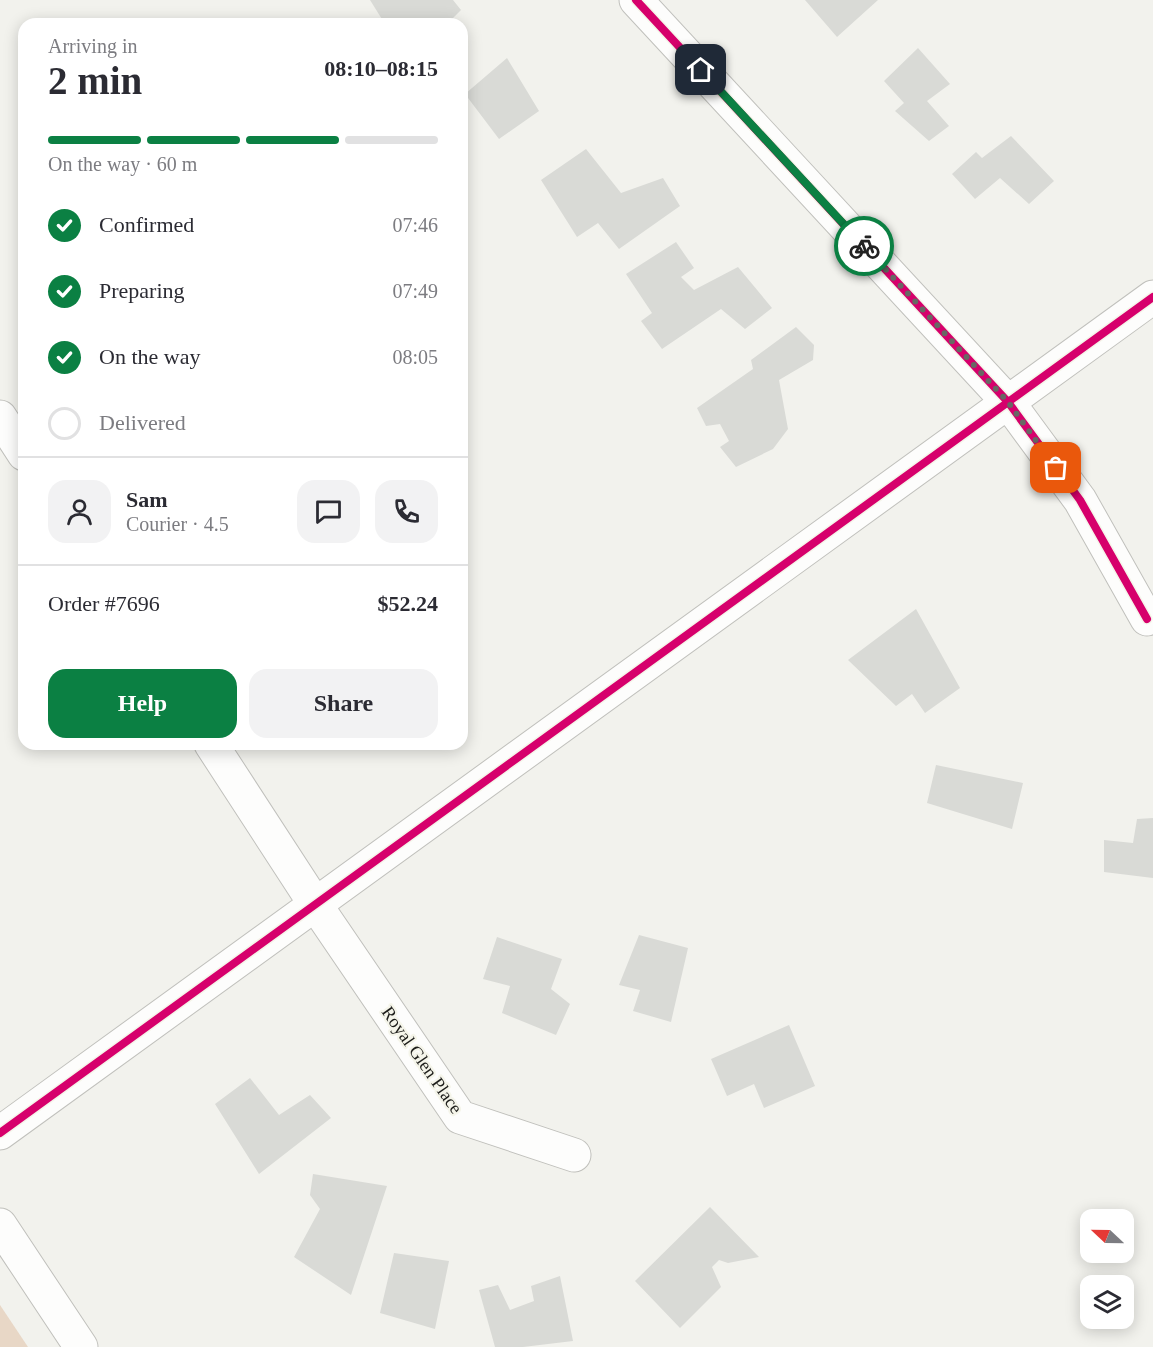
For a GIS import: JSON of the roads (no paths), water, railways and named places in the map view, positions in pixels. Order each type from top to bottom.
[{"type":"street","points":[[636,0],[1008,402],[1080,500],[1146,619]]},
{"type":"street","points":[[0,1133],[1153,297]]},
{"type":"street","points":[[0,417],[18,445]]},
{"type":"street","name":"Royal Glen Place","points":[[216,750],[315,904],[460,1118],[574,1155]]},
{"type":"street","points":[[0,1226],[81,1347]]}]
